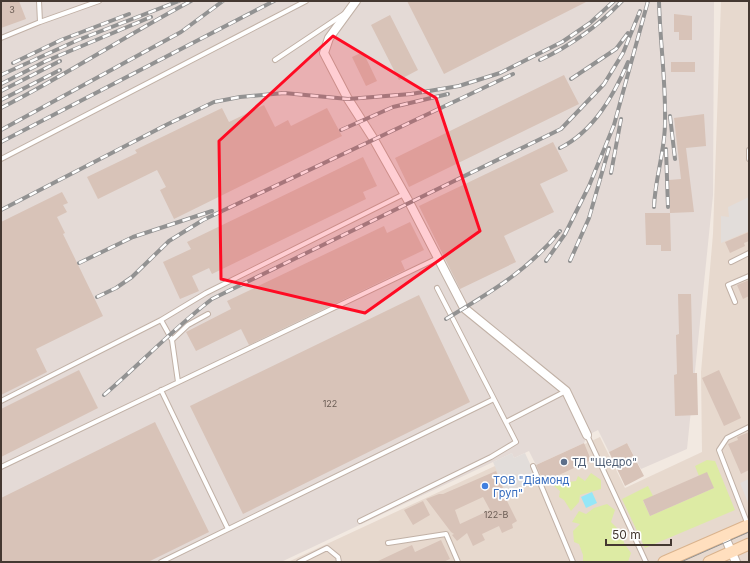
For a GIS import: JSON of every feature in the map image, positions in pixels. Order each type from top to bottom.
[{"type":"main road","points":[[664,562],[748,525]]},
{"type":"main road","points":[[709,562],[734,557],[749,544]]},
{"type":"street","points":[[356,1],[329,38],[324,54],[348,99],[373,138],[464,308],[566,391],[588,435]]},
{"type":"street","points":[[724,536],[734,557]]},
{"type":"lane","points":[[39,1],[40,22]]},
{"type":"lane","points":[[1,38],[99,1]]},
{"type":"lane","points":[[1,159],[306,1]]},
{"type":"lane","points":[[276,60],[349,10]]},
{"type":"lane","points":[[749,150],[749,159]]},
{"type":"lane","points":[[1,401],[161,320],[206,293],[404,194]]},
{"type":"lane","points":[[731,262],[749,253]]},
{"type":"lane","points":[[1,467],[438,258]]},
{"type":"lane","points":[[735,302],[728,285],[749,276]]},
{"type":"lane","points":[[360,521],[491,457],[516,442],[437,288]]},
{"type":"lane","points":[[172,340],[188,325],[208,314]]},
{"type":"lane","points":[[161,320],[172,340],[178,382]]},
{"type":"lane","points":[[161,390],[228,529]]},
{"type":"lane","points":[[506,422],[566,391]]},
{"type":"lane","points":[[161,562],[494,399]]},
{"type":"lane","points":[[748,525],[719,450],[726,438],[749,427]]},
{"type":"lane","points":[[588,435],[646,562]]},
{"type":"lane","points":[[533,466],[573,562]]},
{"type":"lane","points":[[388,543],[446,534],[458,562]]},
{"type":"lane","points":[[299,562],[327,548],[338,557],[339,562]]},
{"type":"highlighted area","points":[[333,36],[436,98],[480,231],[365,313],[221,279],[219,141]]},
{"type":"shaded area","points":[[1,1],[714,1],[713,195],[687,449],[641,469],[627,443],[609,452],[598,430],[588,435],[584,443],[536,465],[529,451],[514,458],[512,453],[281,562],[1,562]]},
{"type":"shaded area","points":[[721,1],[749,1],[749,562],[288,562],[512,458],[520,474],[600,437],[625,488],[702,452],[701,372],[713,234]]},
{"type":"shaded area","points":[[749,197],[749,231],[721,243],[721,216],[729,217],[728,207]]},
{"type":"shaded area","points":[[512,453],[514,458],[525,453],[537,479],[506,493],[493,462]]},
{"type":"shaded area","points":[[749,479],[749,505],[740,483]]},
{"type":"green space","points":[[707,460],[715,461],[735,510],[645,548],[622,499],[648,486],[653,496],[643,501],[650,516],[714,488],[699,476],[695,466]]},
{"type":"green space","points":[[591,473],[601,480],[601,489],[580,495],[579,502],[571,511],[564,500],[559,497],[560,491],[554,486],[559,478],[568,482],[576,481],[578,476],[585,481]]},
{"type":"green space","points":[[607,504],[615,510],[611,522],[622,533],[624,543],[631,553],[628,562],[583,562],[583,555],[579,544],[574,542],[573,531],[580,524],[572,522],[579,511],[586,514],[594,508]]},
{"type":"water","points":[[592,492],[597,503],[586,508],[581,497]]},
{"type":"building","points":[[1,1],[19,1],[26,19],[1,28]]},
{"type":"building","points":[[407,1],[588,1],[444,74]]},
{"type":"building","points":[[674,14],[692,16],[692,40],[679,40],[679,32],[674,32]]},
{"type":"building","points":[[390,15],[418,70],[399,80],[371,25]]},
{"type":"building","points":[[363,52],[377,81],[366,86],[352,57]]},
{"type":"building","points":[[671,62],[695,62],[695,72],[671,72]]},
{"type":"building","points":[[564,75],[579,104],[409,187],[395,158]]},
{"type":"building","points":[[264,105],[275,127],[288,120],[291,126],[327,108],[342,136],[174,219],[160,190],[166,187],[157,170],[98,199],[87,177],[137,153],[135,150],[222,108],[229,122]]},
{"type":"building","points":[[704,114],[706,146],[686,148],[694,212],[670,213],[669,180],[681,179],[674,118]]},
{"type":"building","points":[[553,142],[568,171],[540,184],[554,212],[504,236],[516,262],[460,289],[419,206]]},
{"type":"building","points":[[363,157],[377,186],[363,192],[366,199],[212,274],[209,268],[192,276],[199,291],[180,299],[163,262],[191,249],[187,242]]},
{"type":"building","points":[[62,192],[68,203],[63,205],[67,212],[57,217],[65,233],[63,234],[103,316],[36,349],[47,372],[1,395],[1,222]]},
{"type":"building","points":[[645,213],[670,213],[671,251],[661,251],[661,245],[646,245]]},
{"type":"building","points":[[410,222],[424,250],[401,261],[405,270],[249,345],[241,329],[196,351],[186,332],[231,309],[227,301],[384,226],[387,233]]},
{"type":"building","points":[[749,232],[749,241],[744,243],[745,246],[730,253],[725,242]]},
{"type":"building","points":[[749,280],[749,296],[743,299],[737,285]]},
{"type":"building","points":[[678,294],[691,294],[693,373],[697,373],[698,415],[675,416],[674,375],[677,374],[676,335],[679,334]]},
{"type":"building","points":[[419,295],[470,402],[243,514],[190,406]]},
{"type":"building","points":[[79,370],[98,408],[1,457],[1,409]]},
{"type":"building","points":[[719,370],[741,418],[724,426],[702,378]]},
{"type":"building","points":[[155,422],[209,532],[148,562],[1,562],[1,498]]},
{"type":"building","points":[[749,432],[749,470],[741,474],[728,444],[738,440],[737,437]]},
{"type":"building","name":"ТД \"Щедро\"","points":[[584,443],[591,460],[544,482],[536,465]]},
{"type":"building","name":"ТД \"Щедро\"","points":[[627,443],[644,476],[625,486],[609,452]]},
{"type":"building","points":[[496,471],[503,488],[501,489],[517,521],[512,524],[513,528],[502,533],[499,526],[482,534],[485,540],[473,546],[467,533],[457,541],[452,535],[454,534],[426,499],[443,494]],"holes":[[[483,497],[490,510],[460,524],[455,510]]]},
{"type":"building","points":[[707,472],[714,488],[650,516],[643,500]]},
{"type":"building","points":[[423,501],[430,515],[413,525],[404,510]]},
{"type":"building","points":[[441,540],[450,559],[443,562],[376,562],[412,545],[415,552]]},
{"type":"tram line","points":[[681,562],[749,532]]},
{"type":"railway","points":[[1,75],[78,40],[179,1]]},
{"type":"railway","points":[[1,108],[191,1]]},
{"type":"railway","points":[[1,130],[181,32],[223,1]]},
{"type":"railway","points":[[1,142],[274,1]]},
{"type":"railway","points":[[1,210],[214,102],[240,97],[284,93],[348,99],[411,94],[459,86],[500,73],[562,42],[590,23],[614,1]]},
{"type":"railway","points":[[540,60],[584,35],[622,1]]},
{"type":"railway","points":[[546,261],[565,234],[589,186],[614,125],[648,1]]},
{"type":"railway","points":[[654,207],[665,133],[665,92],[659,1]]},
{"type":"railway","points":[[104,395],[184,322],[212,299],[561,129],[604,84],[623,53],[640,11]]},
{"type":"railway","points":[[13,63],[61,40],[129,14]]},
{"type":"railway","points":[[1,84],[46,61],[151,17]]},
{"type":"railway","points":[[571,79],[616,49],[628,33]]},
{"type":"railway","points":[[1,91],[60,61]]},
{"type":"railway","points":[[560,148],[583,132],[602,111],[628,62]]},
{"type":"railway","points":[[1,100],[60,70]]},
{"type":"railway","points":[[97,297],[116,288],[132,277],[169,241],[203,220],[513,74]]},
{"type":"railway","points":[[341,130],[393,107],[448,94]]},
{"type":"railway","points":[[670,116],[675,159]]},
{"type":"railway","points":[[611,173],[621,119]]},
{"type":"railway","points":[[570,261],[589,218],[609,148]]},
{"type":"railway","points":[[666,149],[668,207]]},
{"type":"railway","points":[[79,263],[133,237],[212,211]]},
{"type":"railway","points":[[446,319],[507,280],[535,258],[560,231]]},
{"type":"place","name":"ТД \"Щедро\"","points":[[564,462]]},
{"type":"place","name":"ТОВ \"Діамонд Груп\"","points":[[485,486]]}]
